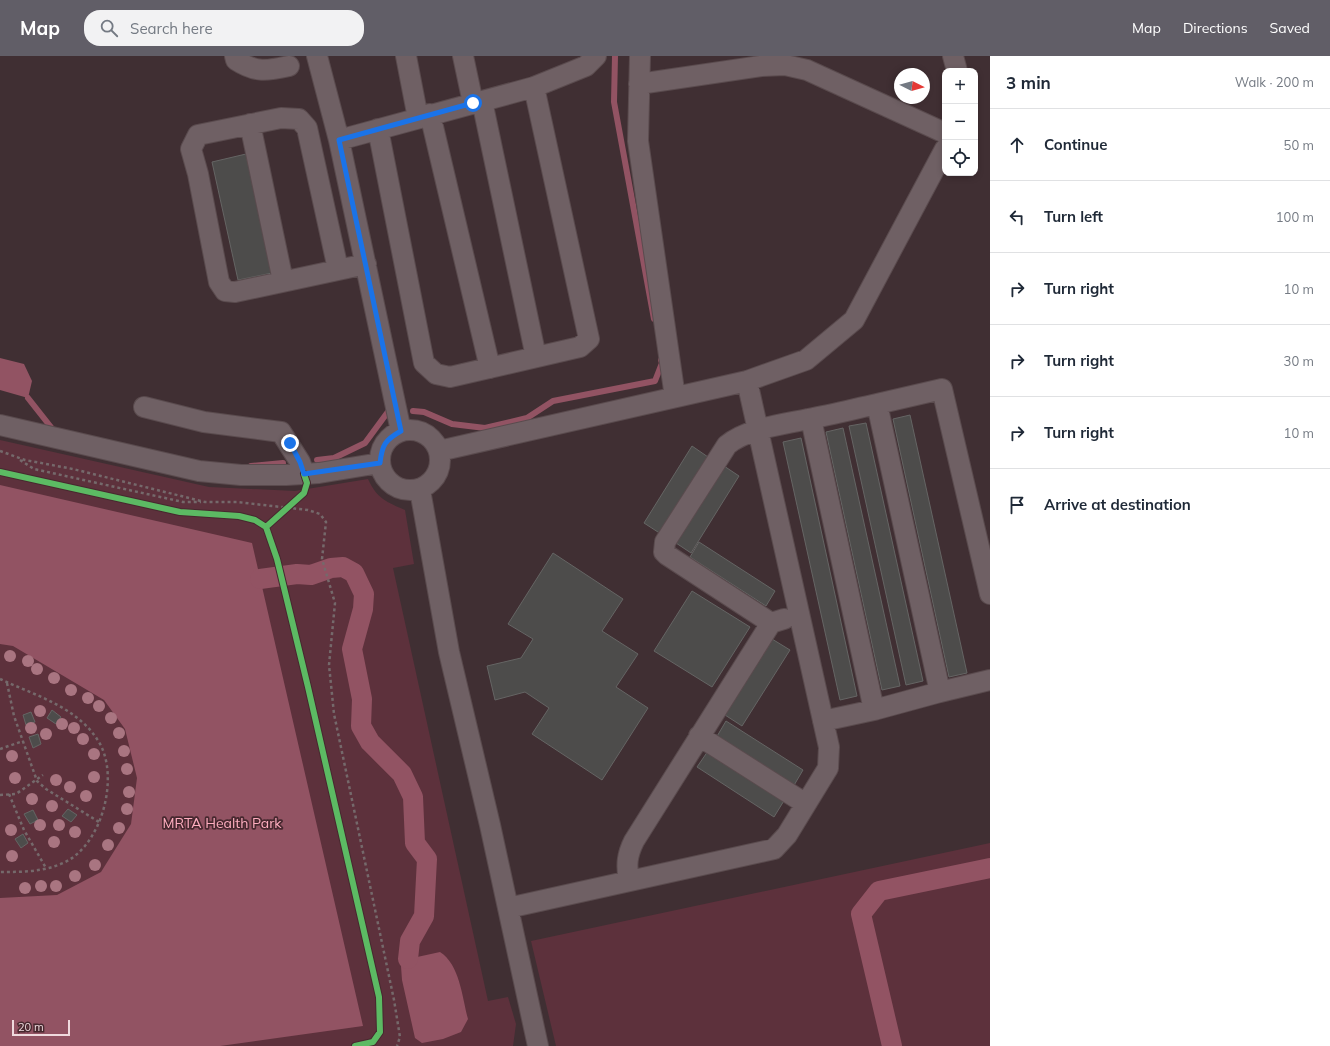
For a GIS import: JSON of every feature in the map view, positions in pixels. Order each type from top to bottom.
[{"type":"lane","points":[[235,56],[236,60],[247,68],[265,71],[288,61],[317,57],[339,140],[401,431]]},
{"type":"lane","points":[[406,56],[424,116],[490,368]]},
{"type":"lane","points":[[463,56],[477,102],[536,357]]},
{"type":"lane","points":[[339,140],[534,87],[586,66],[596,56]]},
{"type":"lane","points":[[640,56],[638,141],[675,397]]},
{"type":"lane","points":[[953,56],[956,68]]},
{"type":"lane","points":[[640,84],[761,66],[785,65],[807,70],[942,132]]},
{"type":"lane","points":[[378,129],[424,363],[436,374],[450,377],[580,347],[589,339],[534,87]]},
{"type":"lane","points":[[338,269],[307,128],[299,119],[281,118],[198,135],[191,149],[198,174],[219,282],[225,291],[235,292],[366,264]]},
{"type":"lane","points":[[250,124],[283,281]]},
{"type":"lane","points":[[439,451],[747,381],[806,360],[854,320],[942,155]]},
{"type":"lane","points":[[508,908],[774,849],[787,835],[828,768],[830,747],[747,381]]},
{"type":"lane","points":[[771,623],[667,555],[663,547],[726,445],[740,436],[758,431],[942,389],[990,594]]},
{"type":"lane","points":[[877,404],[940,692]]},
{"type":"lane","points":[[144,407],[204,422],[281,432],[300,462],[304,474]]},
{"type":"lane","points":[[810,419],[874,710]]},
{"type":"lane","points":[[0,425],[199,471],[241,476],[304,474],[380,463]]},
{"type":"lane","points":[[415,430],[424,433],[432,439],[439,451],[440,467],[436,477],[420,490],[406,491],[393,486],[384,476],[380,463],[381,449],[389,438],[401,431],[415,430]]},
{"type":"lane","points":[[420,490],[449,652],[538,1046]]},
{"type":"lane","points":[[629,881],[626,865],[634,840],[771,623],[800,616]]},
{"type":"lane","points":[[823,721],[874,710],[990,680]]},
{"type":"lane","points":[[700,736],[806,804]]},
{"type":"lane","points":[[522,1046],[527,1028],[528,1000]]},
{"type":"path","points":[[0,452],[205,502]]},
{"type":"path","points":[[16,457],[34,469],[184,502],[236,502],[283,510],[308,510],[320,514],[326,522],[322,559],[335,603],[329,665],[334,714],[394,1000],[400,1036],[397,1046]]},
{"type":"path","points":[[283,510],[292,503]]},
{"type":"path","points":[[0,679],[52,701],[87,727],[97,738],[106,754],[108,777],[106,796],[99,822],[81,851],[64,863],[46,868],[29,872],[0,872]]},
{"type":"path","points":[[7,682],[14,716],[37,781],[46,789],[99,822]]},
{"type":"path","points":[[0,749],[23,741]]},
{"type":"path","points":[[0,795],[16,794],[37,781],[43,775]]},
{"type":"path","points":[[9,794],[24,830],[46,868]]},
{"type":"green space","name":"MRTA Health Park","points":[[0,440],[209,487],[295,491],[368,479],[371,486],[383,499],[405,510],[414,564],[393,568],[488,1001],[508,997],[516,1024],[513,1046],[0,1046]]},
{"type":"green space","points":[[990,843],[990,1046],[556,1046],[531,941]]},
{"type":"shaded area","points":[[0,358],[24,364],[32,381],[28,398],[0,390]]},
{"type":"shaded area","points":[[0,485],[252,543],[363,1026],[220,1046],[0,1046],[0,898],[57,895],[101,872],[131,824],[137,778],[125,729],[104,700],[13,646],[0,644]]},
{"type":"shaded area","points":[[440,952],[447,958],[456,973],[468,1019],[461,1032],[443,1039],[422,1043],[415,1038],[402,980],[401,966],[408,959]]},
{"type":"building","points":[[246,154],[272,273],[238,280],[212,162]]},
{"type":"building","points":[[910,415],[967,673],[949,677],[893,419]]},
{"type":"building","points":[[866,423],[923,681],[906,685],[849,426]]},
{"type":"building","points":[[843,428],[900,686],[882,690],[826,432]]},
{"type":"building","points":[[801,438],[857,696],[840,700],[783,442]]},
{"type":"building","points":[[692,446],[708,457],[661,534],[644,523]]},
{"type":"building","points":[[721,464],[739,476],[691,553],[673,541]]},
{"type":"building","points":[[699,542],[775,591],[766,606],[690,557]]},
{"type":"building","points":[[553,553],[623,599],[602,631],[638,654],[616,687],[648,708],[602,780],[532,734],[549,708],[525,692],[495,700],[487,666],[521,658],[533,639],[508,624]]},
{"type":"building","points":[[692,591],[750,627],[712,687],[654,651]]},
{"type":"building","points":[[772,639],[790,650],[742,726],[725,715]]},
{"type":"building","points":[[52,710],[61,717],[56,724],[47,718]]},
{"type":"building","points":[[31,712],[35,722],[26,725],[23,715]]},
{"type":"building","points":[[726,721],[803,770],[793,787],[716,738]]},
{"type":"building","points":[[38,734],[41,744],[33,748],[29,737]]},
{"type":"building","points":[[708,751],[785,799],[774,817],[697,767]]},
{"type":"building","points":[[68,809],[77,815],[71,822],[62,816]]},
{"type":"building","points":[[33,810],[38,820],[30,824],[24,814]]},
{"type":"building","points":[[23,834],[28,843],[21,848],[15,839]]},
{"type":"waterway","points":[[615,56],[614,102],[654,319]]},
{"type":"waterway","points":[[413,411],[424,412],[452,424],[485,428],[527,418],[553,401],[655,381],[662,363],[661,360]]},
{"type":"waterway","points":[[28,398],[54,431]]},
{"type":"waterway","points":[[317,460],[334,458],[365,443],[390,409]]},
{"type":"waterway","points":[[251,466],[283,463]]},
{"type":"waterway","points":[[260,579],[297,574],[311,575],[331,568],[343,567],[354,573],[364,594],[363,609],[352,649],[362,699],[361,726],[370,742],[402,774],[413,797],[415,843],[427,859],[424,916],[410,941],[408,959]]},
{"type":"waterway","points":[[892,1046],[861,914],[879,891],[990,868]]},
{"type":"cycle path","points":[[0,472],[180,512],[239,516],[255,520],[266,527],[277,559],[308,687],[379,997],[380,1032],[373,1042],[355,1046]]},
{"type":"cycle path","points":[[266,527],[304,493],[307,483],[304,474]]},
{"type":"route","points":[[290,443],[300,462],[304,474],[319,473],[380,463],[381,449],[389,438],[401,431],[339,140],[473,103]]}]
